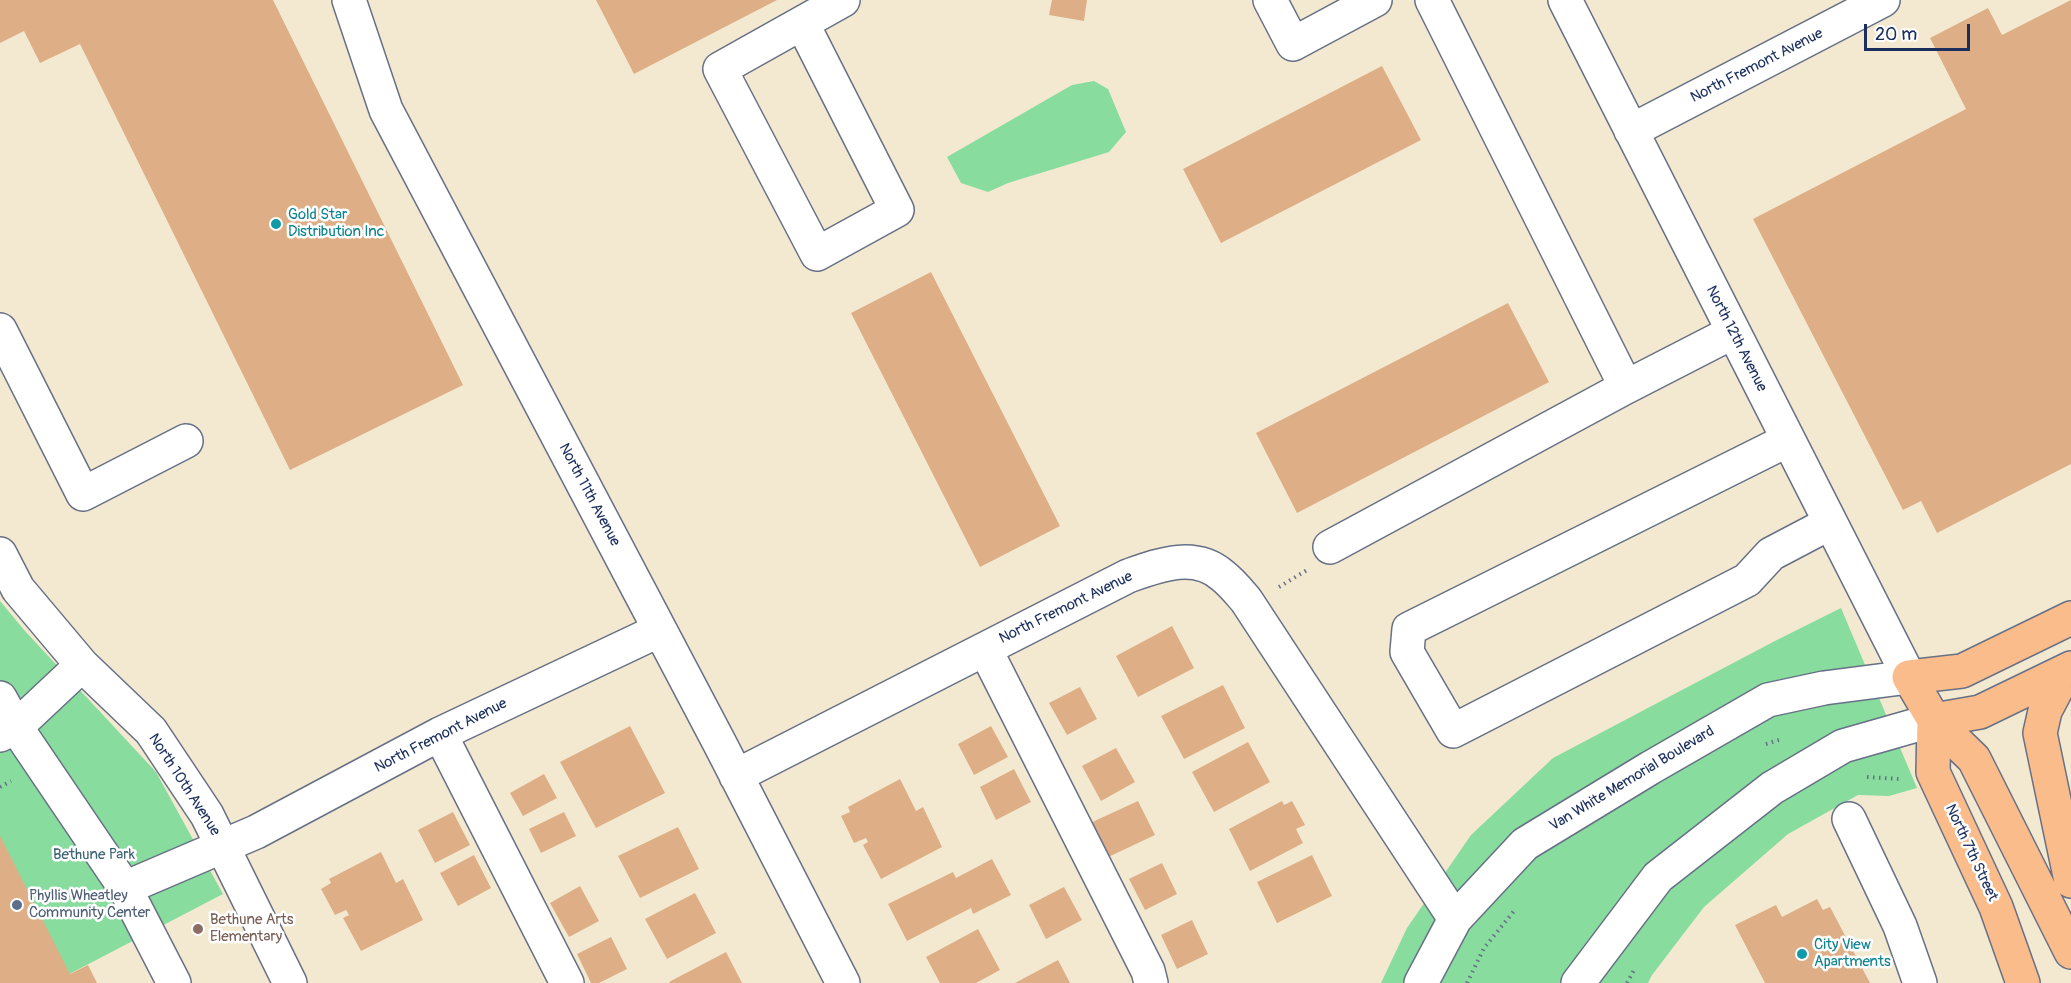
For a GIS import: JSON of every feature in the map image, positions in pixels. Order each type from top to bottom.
[{"type":"main road","points":[[2071,618],[1962,671],[1910,677],[1934,720],[1974,759],[2071,952]]},
{"type":"main road","points":[[1934,720],[1980,712],[2068,669]]},
{"type":"main road","points":[[2068,669],[2045,711],[2040,734],[2071,881]]},
{"type":"main road","name":"North 7th Street","points":[[1934,720],[1933,772],[1996,907],[2023,983]]},
{"type":"street","name":"North 11th Avenue","points":[[349,0],[386,110],[843,983]]},
{"type":"street","points":[[802,23],[897,210],[818,254],[720,69],[802,23],[843,0]]},
{"type":"street","points":[[1270,0],[1293,44],[1375,0]]},
{"type":"street","points":[[1432,0],[1626,387]]},
{"type":"street","name":"North 12th Avenue","points":[[1565,0],[1910,677]]},
{"type":"street","name":"North Fremont Avenue","points":[[1631,131],[1883,0]]},
{"type":"street","points":[[0,330],[83,494],[186,441]]},
{"type":"street","points":[[1330,546],[1733,332]]},
{"type":"street","points":[[1788,440],[1409,629],[1407,652],[1453,731],[1747,580],[1771,554],[1830,523]]},
{"type":"street","name":"North 10th Avenue","points":[[0,554],[18,589],[82,665],[151,731],[207,815],[290,983]]},
{"type":"street","name":"North Fremont Avenue","points":[[736,776],[1128,576],[1160,565],[1195,561],[1222,574],[1246,600],[1455,919]]},
{"type":"street","name":"North Fremont Avenue","points":[[125,888],[256,832],[440,734],[660,630]]},
{"type":"street","points":[[985,648],[1148,971],[1151,983]]},
{"type":"street","points":[[8,731],[82,665]]},
{"type":"street","name":"Van White Memorial Boulevard","points":[[1421,983],[1455,919],[1525,844],[1768,700],[1824,688],[1910,677]]},
{"type":"street","points":[[0,698],[8,731],[125,888],[174,983]]},
{"type":"street","points":[[1578,983],[1658,877],[1773,788],[1843,746],[1934,720]]},
{"type":"street","points":[[440,734],[567,983]]},
{"type":"street","points":[[1849,819],[1900,926],[1920,983]]},
{"type":"path","points":[[1763,745],[1784,738]]},
{"type":"path","points":[[1860,776],[1899,779]]},
{"type":"path","points":[[1467,983],[1484,948],[1516,909]]},
{"type":"path","points":[[1627,983],[1636,966]]},
{"type":"green space","points":[[1094,81],[1108,89],[1126,132],[1109,152],[1008,183],[988,192],[961,183],[947,157],[1072,85]]},
{"type":"green space","name":"Bethune Park","points":[[0,601],[156,772],[223,894],[52,983],[0,983]]},
{"type":"green space","points":[[1841,608],[1917,788],[1889,796],[1858,795],[1788,834],[1704,907],[1648,983],[1381,983],[1407,928],[1471,835],[1553,758]]},
{"type":"building","name":"Gold Star Distribution Inc","points":[[0,0],[273,0],[463,385],[290,470],[80,44],[40,63],[24,31],[0,43]]},
{"type":"building","points":[[596,0],[777,0],[634,74]]},
{"type":"building","points":[[1052,0],[1087,0],[1084,21],[1049,15]]},
{"type":"building","points":[[2071,0],[2071,464],[1937,533],[1921,501],[1903,510],[1753,219],[1966,109],[1930,38],[1988,8],[2002,35]]},
{"type":"building","points":[[1382,66],[1421,140],[1221,243],[1183,169]]},
{"type":"building","points":[[931,272],[1060,526],[980,567],[851,313]]},
{"type":"building","points":[[1508,303],[1549,382],[1297,513],[1256,433]]},
{"type":"building","points":[[1172,626],[1194,668],[1138,697],[1116,656]]},
{"type":"building","points":[[1223,685],[1245,728],[1184,759],[1161,716]]},
{"type":"building","points":[[1080,687],[1097,719],[1067,735],[1049,703]]},
{"type":"building","points":[[630,726],[665,793],[596,828],[560,762]]},
{"type":"building","points":[[991,726],[1008,757],[974,775],[958,744]]},
{"type":"building","points":[[1248,742],[1270,782],[1214,812],[1192,772]]},
{"type":"building","points":[[1116,748],[1135,782],[1101,801],[1082,766]]},
{"type":"building","points":[[1014,769],[1031,802],[996,820],[980,787]]},
{"type":"building","points":[[544,774],[557,798],[523,816],[510,793]]},
{"type":"building","points":[[900,779],[916,811],[923,807],[942,847],[881,879],[863,845],[868,842],[866,838],[854,843],[841,816],[850,812],[848,807]]},
{"type":"building","points":[[1138,801],[1155,835],[1104,859],[1088,824]]},
{"type":"building","points":[[1282,801],[1284,805],[1292,801],[1305,825],[1296,829],[1303,843],[1250,871],[1229,829]]},
{"type":"building","points":[[453,812],[470,845],[435,863],[418,830]]},
{"type":"building","points":[[564,812],[576,836],[541,853],[529,829]]},
{"type":"building","points":[[678,827],[699,869],[640,898],[618,856]]},
{"type":"building","name":"Phyllis Wheatley Community Center","points":[[0,836],[70,974],[88,965],[97,983],[0,983]]},
{"type":"building","points":[[381,852],[396,883],[403,879],[423,920],[361,951],[343,918],[349,915],[346,910],[335,915],[321,889],[331,883],[329,879]]},
{"type":"building","points":[[474,855],[491,888],[458,906],[440,873]]},
{"type":"building","points":[[1312,855],[1332,896],[1277,923],[1257,882]]},
{"type":"building","points":[[992,859],[1011,895],[973,914],[971,908],[907,941],[888,904],[953,872],[956,878]]},
{"type":"building","points":[[1162,863],[1177,894],[1145,910],[1129,879]]},
{"type":"building","points":[[580,886],[599,921],[569,937],[550,903]]},
{"type":"building","points":[[1064,887],[1082,920],[1046,939],[1029,905]]},
{"type":"building","points":[[695,893],[716,933],[667,959],[645,919]]},
{"type":"building","name":"City View Apartments","points":[[1817,899],[1823,910],[1830,907],[1870,983],[1765,983],[1735,925],[1776,905],[1782,917]]},
{"type":"building","points":[[1192,920],[1208,954],[1177,969],[1161,935]]},
{"type":"building","points":[[978,929],[1000,970],[976,983],[940,983],[926,957]]},
{"type":"building","points":[[611,937],[627,969],[599,983],[591,983],[577,954]]},
{"type":"building","points":[[726,952],[742,983],[669,982]]},
{"type":"building","points":[[1058,960],[1070,983],[1015,983]]},
{"type":"place","name":"Gold Star Distribution Inc","points":[[276,224]]},
{"type":"place","name":"Phyllis Wheatley Community Center","points":[[17,905]]},
{"type":"place","name":"Bethune Arts Elementary","points":[[198,929]]},
{"type":"place","name":"City View Apartments","points":[[1802,954]]}]
